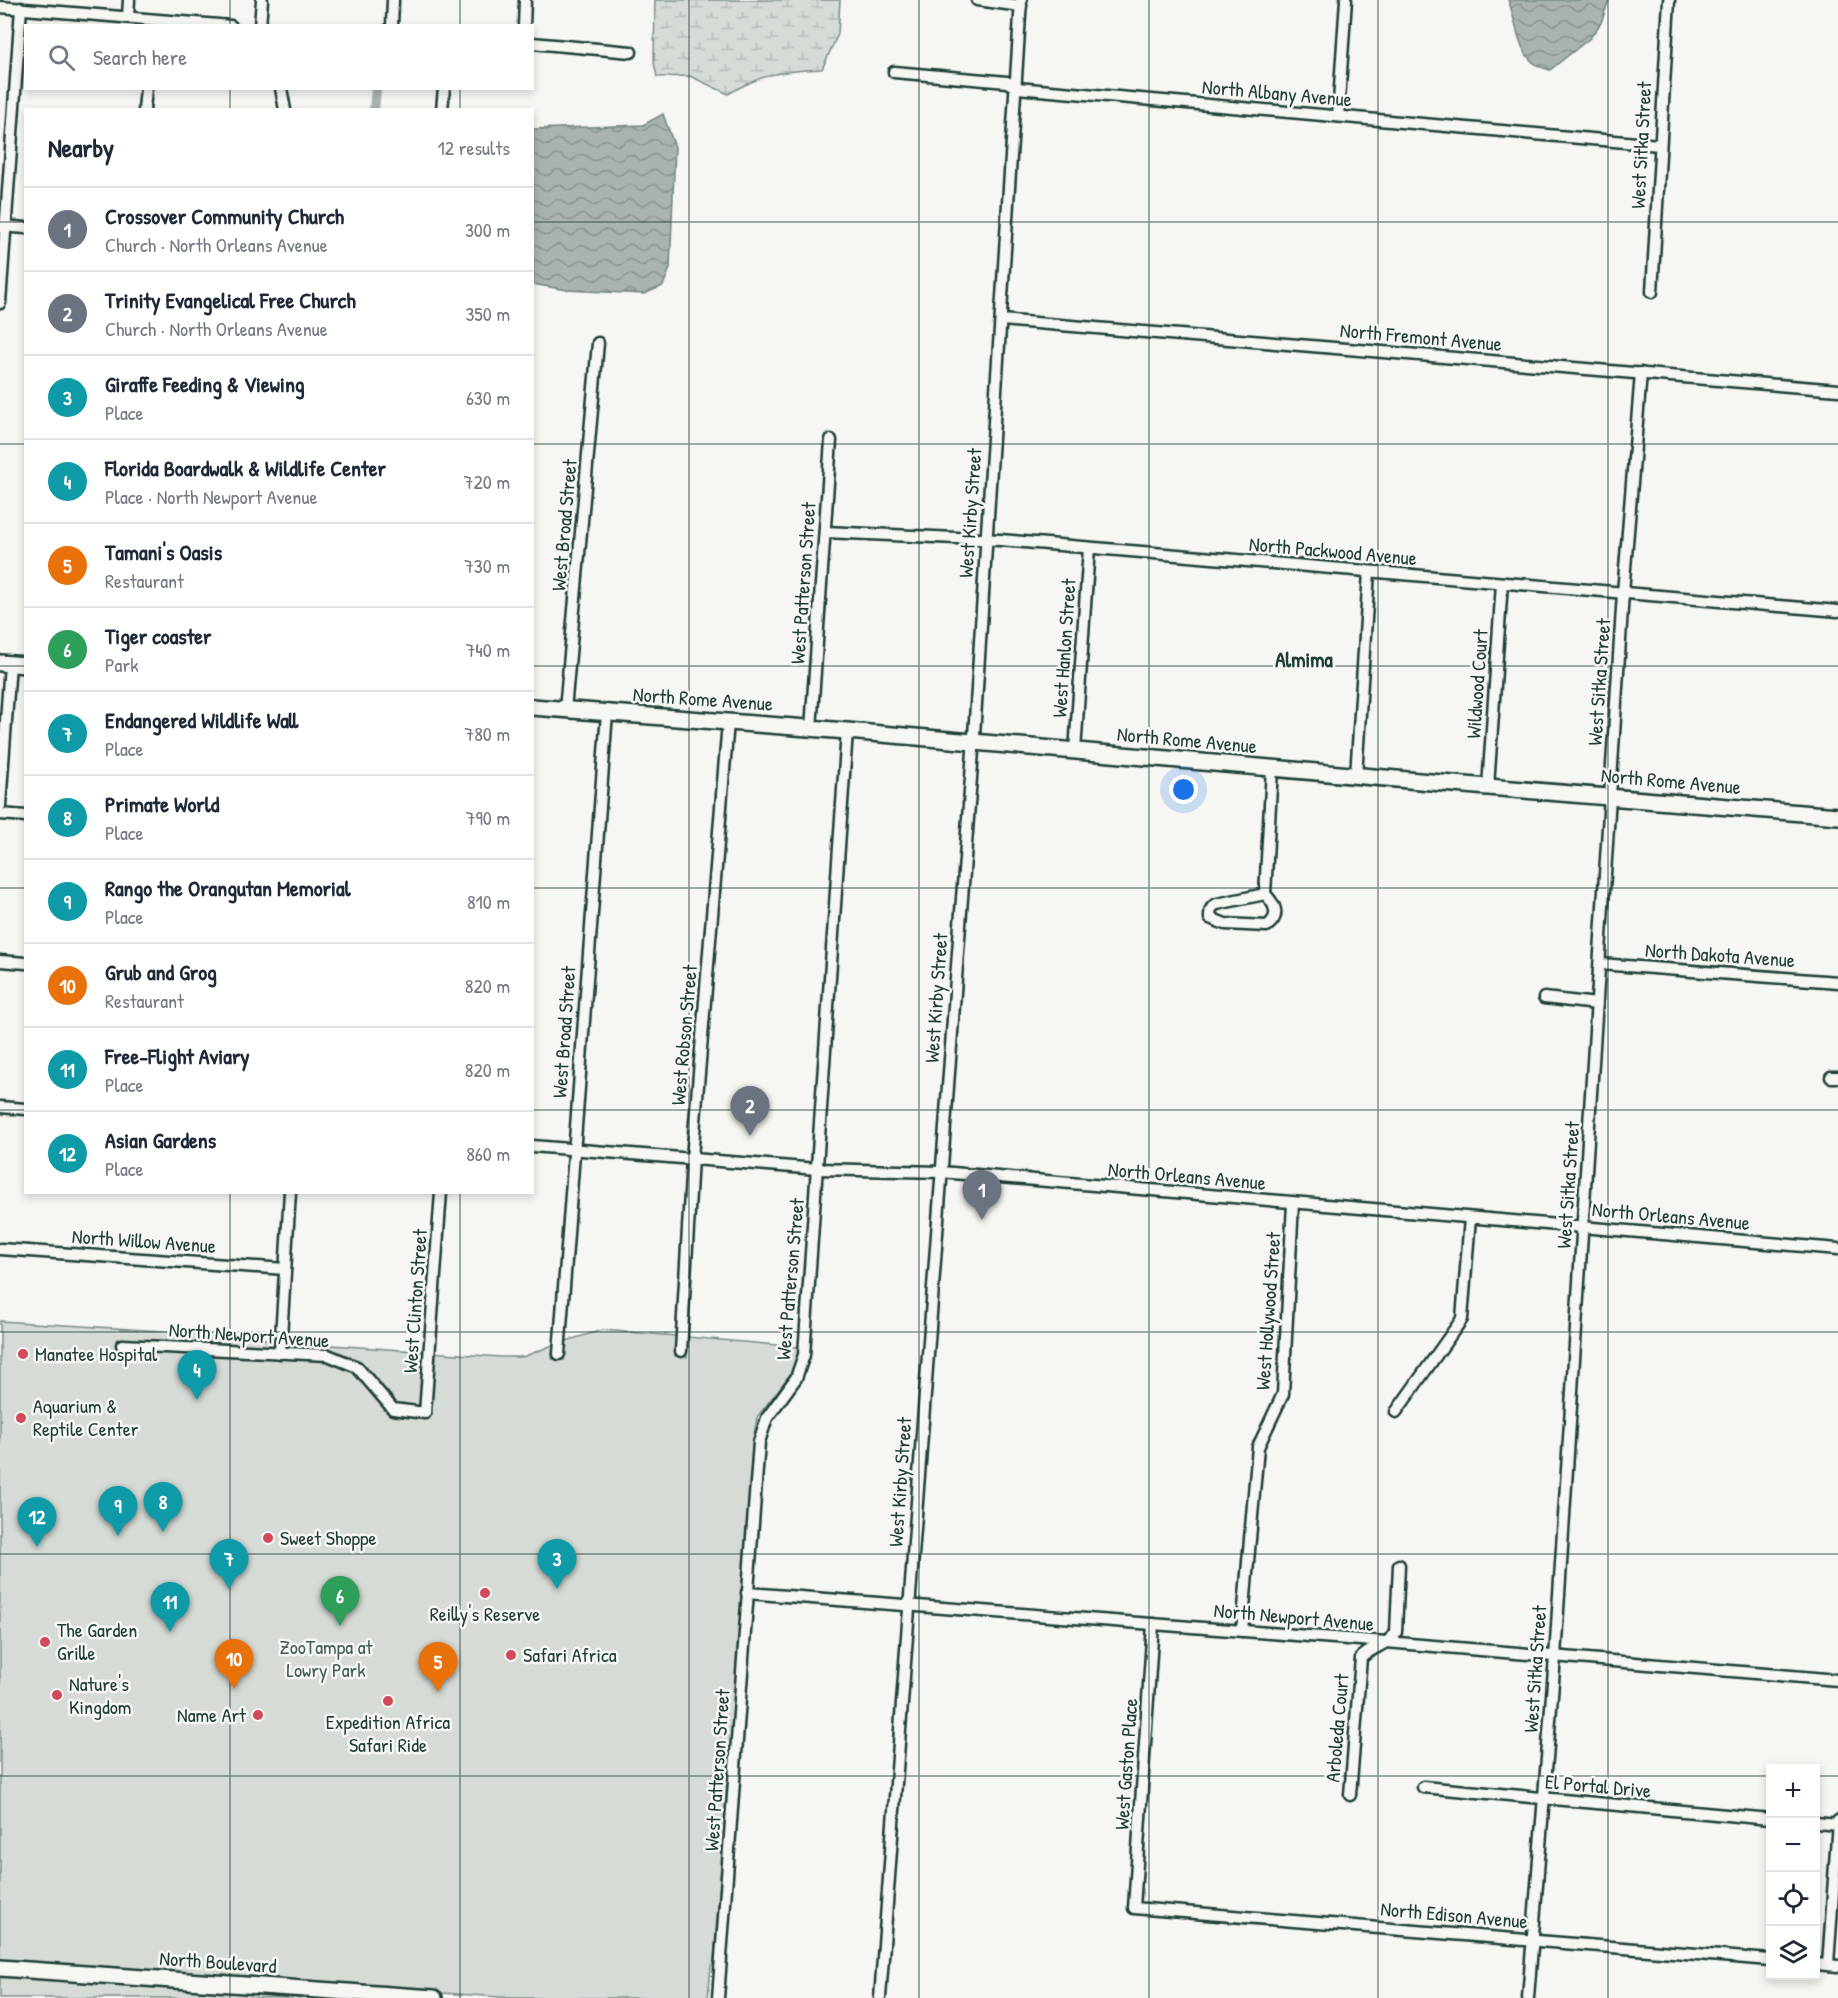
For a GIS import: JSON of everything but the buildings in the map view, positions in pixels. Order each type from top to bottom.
[{"type":"street","points":[[128,17],[129,0]]},
{"type":"street","points":[[260,24],[262,0]]},
{"type":"street","points":[[392,24],[393,0]]},
{"type":"street","points":[[524,24],[525,0]]},
{"type":"street","points":[[977,0],[1021,3]]},
{"type":"street","points":[[1338,116],[1346,0]]},
{"type":"street","name":"West Sitka Street","points":[[1652,292],[1669,0]]},
{"type":"street","name":"West Kirby Street","points":[[880,1998],[973,742],[1021,3]]},
{"type":"street","points":[[0,7],[190,24]]},
{"type":"street","points":[[0,303],[3,226],[21,8]]},
{"type":"street","points":[[534,43],[631,52]]},
{"type":"street","name":"North Albany Avenue","points":[[894,72],[1007,82],[1017,88],[1659,145]]},
{"type":"street","points":[[144,108],[146,90]]},
{"type":"street","points":[[281,90],[285,108]]},
{"type":"street","points":[[442,108],[444,90]]},
{"type":"street","points":[[3,226],[24,228]]},
{"type":"street","name":"North Fremont Avenue","points":[[1001,320],[1838,390]]},
{"type":"street","name":"West Broad Street","points":[[565,710],[598,343]]},
{"type":"street","name":"West Sitka Street","points":[[1528,1998],[1555,1657],[1623,593],[1641,373]]},
{"type":"street","name":"West Patterson Street","points":[[811,729],[831,440]]},
{"type":"street","name":"North Packwood Avenue","points":[[825,532],[987,540],[1838,611]]},
{"type":"street","name":"West Hanlon Street","points":[[1075,751],[1089,548]]},
{"type":"street","points":[[1356,776],[1369,572]]},
{"type":"street","name":"Wildwood Court","points":[[1488,788],[1502,583]]},
{"type":"street","points":[[0,806],[12,664]]},
{"type":"street","name":"North Rome Avenue","points":[[534,706],[1838,816]]},
{"type":"street","name":"West Broad Street","points":[[559,1354],[607,713]]},
{"type":"street","name":"West Robson Street","points":[[681,1351],[692,1158],[728,722]]},
{"type":"street","name":"West Patterson Street","points":[[718,1998],[759,1442],[767,1418],[796,1378],[804,1355],[848,731]]},
{"type":"street","points":[[1265,894],[1212,906],[1210,918],[1225,924],[1267,926],[1275,918],[1275,908],[1265,894],[1272,769]]},
{"type":"street","points":[[0,814],[24,816]]},
{"type":"street","points":[[0,961],[24,963]]},
{"type":"street","name":"North Dakota Avenue","points":[[1600,964],[1838,982]]},
{"type":"street","points":[[1544,998],[1597,1004]]},
{"type":"street","points":[[0,1107],[24,1109]]},
{"type":"street","name":"North Orleans Avenue","points":[[534,1146],[817,1169],[941,1172],[1838,1249]]},
{"type":"street","points":[[280,1353],[290,1194]]},
{"type":"street","name":"West Clinton Street","points":[[425,1413],[441,1194]]},
{"type":"street","name":"West Hollywood Street","points":[[1242,1631],[1258,1447],[1283,1394],[1293,1203]]},
{"type":"street","points":[[1396,1412],[1462,1319],[1470,1218]]},
{"type":"street","name":"North Willow Avenue","points":[[0,1249],[285,1269]]},
{"type":"street","name":"North Newport Avenue","points":[[122,1345],[328,1355],[357,1367],[393,1410],[425,1413]]},
{"type":"street","points":[[1386,1642],[1396,1632],[1399,1565]]},
{"type":"street","name":"North Newport Avenue","points":[[747,1593],[1154,1623],[1838,1680]]},
{"type":"street","name":"West Gaston Place","points":[[1134,1908],[1154,1623]]},
{"type":"street","name":"Arboleda Court","points":[[1350,1795],[1361,1658],[1367,1651],[1386,1642]]},
{"type":"street","name":"El Portal Drive","points":[[1423,1787],[1766,1819]]},
{"type":"street","points":[[1833,1965],[1838,1821]]},
{"type":"street","points":[[1820,1823],[1838,1825]]},
{"type":"street","name":"North Edison Avenue","points":[[1134,1908],[1766,1960]]},
{"type":"street","name":"North Boulevard","points":[[0,1968],[434,1998]]},
{"type":"green space","points":[[655,0],[840,0],[838,34],[822,69],[774,74],[728,94],[690,76],[657,77],[654,62]]},
{"type":"green space","name":"ZooTampa at Lowry Park","points":[[0,1321],[195,1333],[500,1357],[523,1357],[553,1345],[552,1359],[564,1360],[566,1341],[602,1330],[676,1336],[675,1356],[687,1357],[688,1337],[798,1347],[797,1362],[793,1371],[757,1417],[753,1442],[714,1963],[711,1966],[708,1998],[514,1998],[0,1962]]},
{"type":"green space","points":[[0,1972],[364,1998],[0,1998]]},
{"type":"water","points":[[1508,0],[1609,0],[1601,23],[1590,38],[1550,70],[1539,66],[1525,52]]},
{"type":"water","points":[[663,114],[675,147],[670,268],[663,286],[644,294],[567,290],[534,284],[534,129],[643,125]]},
{"type":"waterway","points":[[374,108],[376,90]]},
{"type":"place","name":"Trinity Evangelical Free Church","points":[[750,1136]]},
{"type":"place","name":"Crossover Community Church","points":[[982,1220]]},
{"type":"place","name":"Manatee Hospital","points":[[23,1354]]},
{"type":"place","name":"Florida Boardwalk & Wildlife Center","points":[[197,1400]]},
{"type":"place","name":"Aquarium & Reptile Center","points":[[21,1418]]},
{"type":"place","name":"Primate World","points":[[163,1532]]},
{"type":"place","name":"Rango the Orangutan Memorial","points":[[118,1536]]},
{"type":"place","name":"Sweet Shoppe","points":[[268,1538]]},
{"type":"place","name":"Asian Gardens","points":[[37,1547]]},
{"type":"place","name":"Endangered Wildlife Wall","points":[[229,1589]]},
{"type":"place","name":"Giraffe Feeding & Viewing","points":[[557,1589]]},
{"type":"place","name":"Reilly's Reserve","points":[[485,1593]]},
{"type":"place","name":"Tiger coaster","points":[[340,1626]]},
{"type":"place","name":"Free-Flight Aviary","points":[[170,1632]]},
{"type":"place","name":"The Garden Grille","points":[[45,1642]]},
{"type":"place","name":"Safari Africa","points":[[511,1655]]},
{"type":"place","name":"Grub and Grog","points":[[234,1689]]},
{"type":"place","name":"Tamani's Oasis","points":[[438,1692]]},
{"type":"place","name":"Nature's Kingdom","points":[[57,1695]]},
{"type":"place","name":"Expedition Africa Safari Ride","points":[[388,1701]]},
{"type":"place","name":"Name Art","points":[[258,1715]]},
{"type":"district","name":"Almima","points":[[1304,660]]}]
